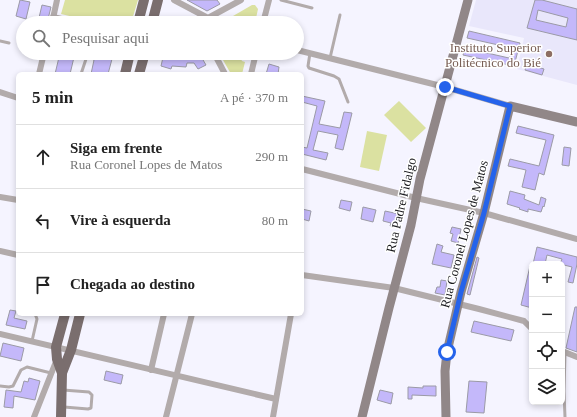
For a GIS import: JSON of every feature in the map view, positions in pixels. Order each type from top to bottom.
[{"type":"main road","points":[[140,16],[144,0]]},
{"type":"main road","points":[[154,16],[158,0]]},
{"type":"main road","points":[[125,72],[128,60]]},
{"type":"main road","points":[[140,72],[143,60]]},
{"type":"main road","points":[[61,417],[62,373],[57,359],[56,347],[64,316]]},
{"type":"main road","points":[[62,373],[71,350],[80,316]]},
{"type":"street","points":[[53,16],[57,0]]},
{"type":"street","points":[[174,0],[201,16]]},
{"type":"street","points":[[215,16],[241,0]]},
{"type":"street","points":[[265,16],[269,0]]},
{"type":"street","name":"Rua Padre Fidalgo","points":[[364,415],[394,288],[411,225],[420,180],[468,0]]},
{"type":"street","points":[[304,52],[445,87],[510,106],[577,122]]},
{"type":"street","points":[[39,72],[42,60]]},
{"type":"street","points":[[218,60],[224,72]]},
{"type":"street","points":[[251,72],[254,60]]},
{"type":"street","points":[[0,92],[16,97]]},
{"type":"street","name":"Rua Coronel Lopes de Matos","points":[[446,417],[445,371],[447,352],[458,304],[484,213],[510,106]]},
{"type":"street","points":[[304,170],[416,198],[484,213],[577,239]]},
{"type":"street","points":[[0,197],[16,200]]},
{"type":"street","points":[[0,251],[16,255]]},
{"type":"street","points":[[304,275],[394,288],[524,321],[529,326]]},
{"type":"street","points":[[151,370],[164,316]]},
{"type":"street","points":[[166,417],[192,316]]},
{"type":"street","points":[[273,417],[291,316]]},
{"type":"street","points":[[0,334],[276,399]]},
{"type":"street","points":[[565,352],[577,357]]},
{"type":"street","points":[[34,417],[57,359]]},
{"type":"lane","points":[[281,0],[312,8]]},
{"type":"lane","points":[[330,58],[340,15]]},
{"type":"lane","points":[[0,41],[9,43]]},
{"type":"lane","points":[[310,53],[309,68],[336,77],[341,82],[348,102]]},
{"type":"lane","points":[[82,72],[86,60]]},
{"type":"lane","points":[[32,341],[37,319],[36,316]]},
{"type":"lane","points":[[0,386],[13,386],[21,370],[27,367],[51,373]]},
{"type":"lane","points":[[564,369],[565,417]]},
{"type":"lane","points":[[61,406],[88,409],[90,408],[92,395],[89,392],[62,390]]},
{"type":"shaded area","name":"Instituto Superior Politécnico do Bié","points":[[476,0],[577,0],[577,85],[517,69],[524,38],[469,26]]},
{"type":"green space","points":[[65,0],[138,0],[133,16],[69,16],[61,14]]},
{"type":"green space","points":[[252,5],[255,5],[258,9],[256,16],[233,16]]},
{"type":"green space","points":[[223,60],[242,60],[245,62],[242,72],[230,72]]},
{"type":"green space","points":[[399,101],[426,128],[411,142],[384,115]]},
{"type":"green space","points":[[367,131],[387,135],[379,171],[360,167]]},
{"type":"building","points":[[20,0],[30,2],[27,16],[16,16]]},
{"type":"building","points":[[187,0],[217,0],[220,4],[207,11]]},
{"type":"building","points":[[535,0],[542,0],[577,9],[577,40],[527,28]],"holes":[[[538,10],[568,18],[566,27],[536,20]]]},
{"type":"building","points":[[42,5],[51,7],[49,16],[39,16]]},
{"type":"building","points":[[469,31],[520,43],[514,66],[463,55],[465,48],[509,58],[512,48],[467,38]]},
{"type":"building","points":[[58,60],[73,60],[70,72],[55,72]]},
{"type":"building","points":[[94,60],[112,60],[109,72],[91,72]]},
{"type":"building","points":[[162,60],[203,60],[206,65],[198,69],[194,63],[187,63],[186,67],[172,66],[171,69],[161,66]]},
{"type":"building","points":[[269,64],[279,67],[278,72],[267,72]]},
{"type":"building","points":[[527,64],[544,69],[542,75],[525,70]]},
{"type":"building","points":[[304,96],[325,101],[319,124],[340,128],[344,112],[352,113],[343,150],[335,148],[338,135],[318,131],[313,150],[328,153],[326,160],[304,154],[304,147],[307,148],[317,106],[304,103]]},
{"type":"building","points":[[518,126],[554,135],[544,175],[539,173],[535,190],[522,187],[526,170],[508,166],[510,159],[539,166],[546,140],[516,133]]},
{"type":"building","points":[[564,147],[571,148],[569,166],[562,165]]},
{"type":"building","points":[[510,191],[525,195],[524,199],[539,205],[541,197],[546,199],[544,207],[543,206],[541,212],[528,209],[528,212],[507,204]]},
{"type":"building","points":[[341,200],[352,202],[350,211],[339,208]]},
{"type":"building","points":[[363,207],[376,210],[373,222],[361,219]]},
{"type":"building","points":[[304,209],[311,211],[309,221],[304,220]]},
{"type":"building","points":[[385,211],[399,214],[396,227],[390,226],[391,223],[383,221]]},
{"type":"building","points":[[452,227],[461,229],[458,243],[451,241],[453,234],[450,233]]},
{"type":"building","points":[[437,244],[443,246],[441,252],[454,255],[451,268],[432,264]]},
{"type":"building","points":[[537,247],[577,257],[573,283],[568,282],[572,267],[565,265],[565,261],[561,261],[562,259],[547,255],[546,261],[534,261]]},
{"type":"building","points":[[477,257],[479,258],[470,295],[467,294]]},
{"type":"building","points":[[529,270],[529,307],[521,305]]},
{"type":"building","points":[[441,280],[447,281],[445,295],[435,293],[437,287],[440,287]]},
{"type":"building","points":[[575,307],[577,307],[577,352],[566,348]]},
{"type":"building","points":[[10,310],[16,311],[14,318],[27,321],[25,329],[6,325]]},
{"type":"building","points":[[474,321],[514,330],[511,341],[471,332]]},
{"type":"building","points":[[3,343],[24,348],[21,361],[0,356]]},
{"type":"building","points":[[106,371],[123,375],[121,384],[104,380]]},
{"type":"building","points":[[29,378],[40,381],[35,400],[14,396],[13,408],[4,407],[6,390],[21,392],[24,381],[28,382]]},
{"type":"building","points":[[469,381],[487,382],[484,413],[466,412]]},
{"type":"building","points":[[423,386],[436,386],[436,396],[412,395],[412,399],[408,399],[408,387],[423,388]]},
{"type":"building","points":[[380,390],[393,393],[391,404],[377,400]]},
{"type":"place","name":"Instituto Superior Politécnico do Bié","points":[[549,54]]},
{"type":"route","points":[[445,87],[510,106],[484,213],[461,292],[447,352]]}]
